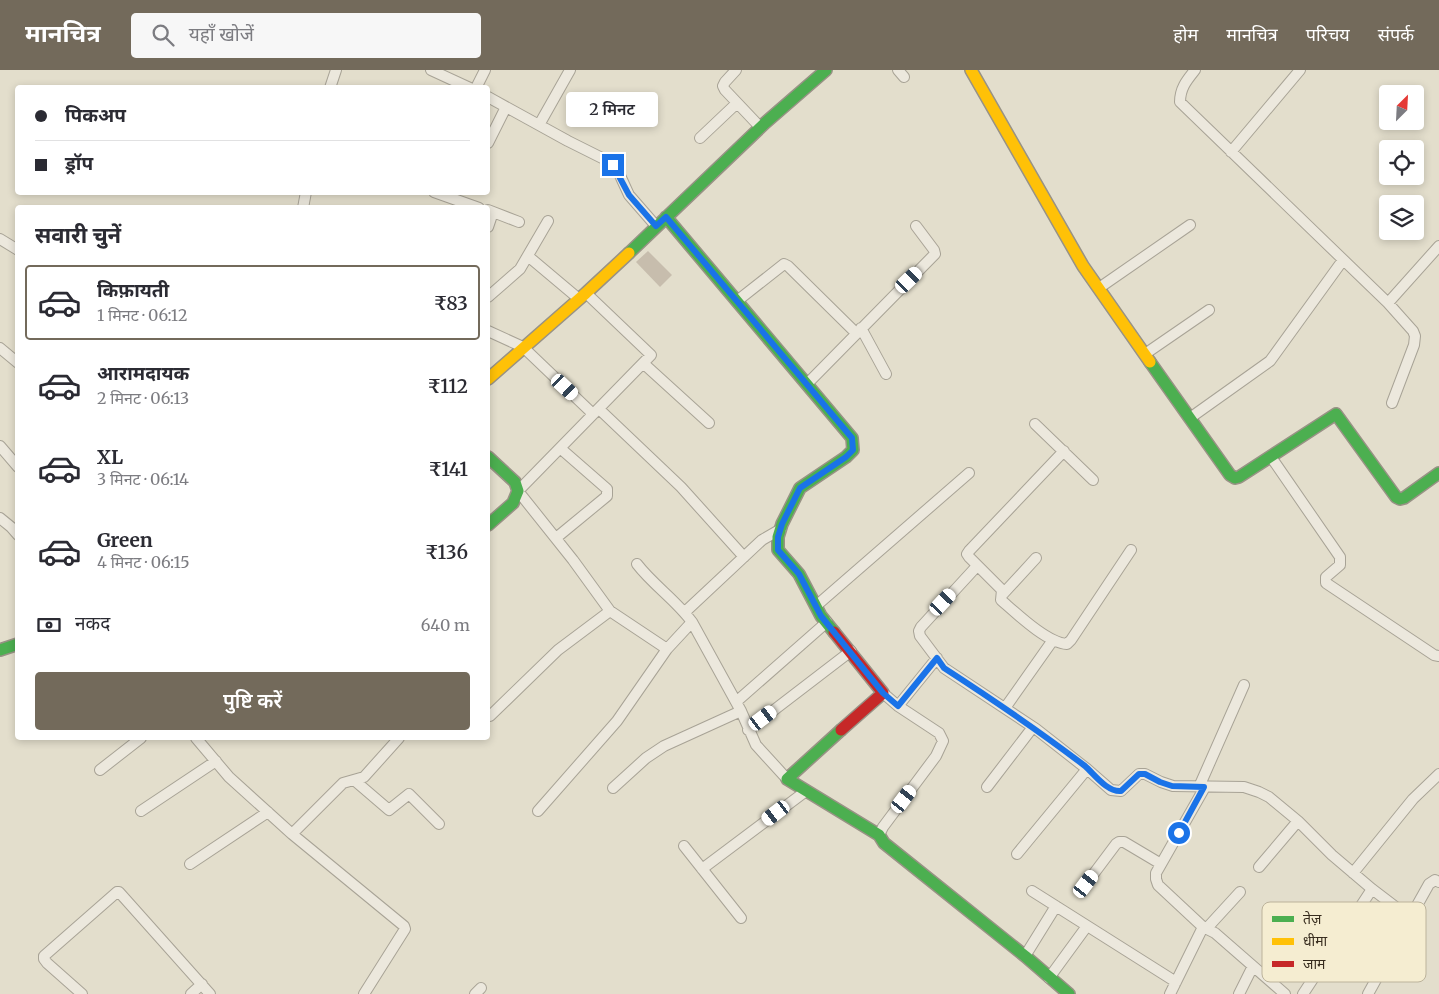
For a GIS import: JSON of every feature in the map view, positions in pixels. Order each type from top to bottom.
[{"type":"street","points":[[331,85],[336,70]]},
{"type":"street","points":[[431,70],[459,85]]},
{"type":"street","points":[[478,85],[485,70]]},
{"type":"street","points":[[539,125],[570,70]]},
{"type":"street","points":[[736,70],[723,86],[760,127]]},
{"type":"street","points":[[490,377],[582,296],[760,127],[826,70]]},
{"type":"street","points":[[972,70],[1084,266],[1230,475],[1235,478],[1239,477],[1336,414],[1396,497],[1404,498],[1439,473]]},
{"type":"street","points":[[1195,70],[1184,83],[1180,94],[1180,102],[1388,303],[1413,331],[1415,336],[1414,344],[1392,403]]},
{"type":"street","points":[[1231,152],[1300,70]]},
{"type":"street","points":[[490,98],[608,161],[618,171],[629,195],[656,226]]},
{"type":"street","points":[[700,138],[737,103]]},
{"type":"street","points":[[490,139],[506,107]]},
{"type":"street","points":[[442,195],[471,205]]},
{"type":"street","points":[[490,211],[519,222]]},
{"type":"street","points":[[666,217],[852,438],[853,450],[846,457],[800,488],[781,529],[778,550],[799,574],[827,622],[883,693],[898,706],[939,733],[943,740],[936,756],[879,835]]},
{"type":"street","points":[[490,295],[513,276],[529,257],[548,221]]},
{"type":"street","points":[[1099,288],[1190,225]]},
{"type":"street","points":[[807,384],[858,330],[935,254],[916,226]]},
{"type":"street","points":[[0,239],[15,248]]},
{"type":"street","points":[[1388,303],[1439,246]]},
{"type":"street","points":[[490,523],[513,503],[518,491],[651,355],[582,296],[529,257]]},
{"type":"street","points":[[1190,418],[1270,361],[1344,260]]},
{"type":"street","points":[[736,301],[784,264],[858,330],[886,374]]},
{"type":"street","points":[[1145,354],[1209,310]]},
{"type":"street","points":[[490,332],[523,348],[682,487],[744,557]]},
{"type":"street","points":[[0,348],[15,360]]},
{"type":"street","points":[[644,363],[710,423]]},
{"type":"street","points":[[1035,424],[1093,480]]},
{"type":"street","points":[[0,446],[15,464]]},
{"type":"street","points":[[556,538],[607,496],[608,492],[560,448]]},
{"type":"street","points":[[1064,451],[969,551],[969,557],[1002,590],[1001,600],[1028,623],[1053,640],[1066,644],[1071,640],[1131,550]]},
{"type":"street","points":[[1271,457],[1340,557],[1340,565],[1326,577],[1326,583],[1434,655],[1439,656]]},
{"type":"street","points":[[490,459],[515,482],[518,491],[556,538],[610,611],[667,649]]},
{"type":"street","points":[[816,606],[969,473]]},
{"type":"street","points":[[0,518],[11,526],[15,532]]},
{"type":"street","points":[[685,612],[762,540],[781,529]]},
{"type":"street","points":[[1002,595],[1036,558]]},
{"type":"street","points":[[637,564],[685,612],[692,622],[738,707],[748,730],[760,749],[787,779],[879,835],[884,844],[1070,994]]},
{"type":"street","points":[[977,566],[919,631],[920,636],[944,668],[1033,727],[1111,790],[1116,792],[1126,789],[1139,774],[1145,774],[1172,786],[1244,787],[1259,792],[1298,821],[1353,873],[1389,902]]},
{"type":"street","points":[[490,716],[558,650],[610,611]]},
{"type":"street","points":[[538,811],[617,721],[667,649],[692,622]]},
{"type":"street","points":[[613,788],[646,758],[664,746],[738,707],[827,622]]},
{"type":"street","points":[[1005,708],[1053,640]]},
{"type":"street","points":[[0,650],[15,645]]},
{"type":"street","points":[[748,730],[850,651]]},
{"type":"street","points":[[898,706],[937,658]]},
{"type":"street","points":[[1244,684],[1202,787],[1156,873],[1156,879],[1158,885],[1205,928],[1215,933],[1262,974]]},
{"type":"street","points":[[787,779],[883,693]]},
{"type":"street","points":[[987,787],[1033,727]]},
{"type":"street","points":[[100,770],[138,740]]},
{"type":"street","points":[[198,740],[229,777],[292,834],[404,926],[405,928],[364,994]]},
{"type":"street","points":[[292,834],[343,782],[364,777],[397,740]]},
{"type":"street","points":[[141,811],[216,761]]},
{"type":"street","points":[[1017,854],[1087,769]]},
{"type":"street","points":[[1353,873],[1413,800],[1439,774]]},
{"type":"street","points":[[354,780],[389,810],[408,794],[439,824]]},
{"type":"street","points":[[702,870],[806,791]]},
{"type":"street","points":[[190,864],[268,812]]},
{"type":"street","points":[[1260,867],[1298,821]]},
{"type":"street","points":[[1086,884],[1119,842],[1124,842],[1161,864]]},
{"type":"street","points":[[684,846],[741,918]]},
{"type":"street","points":[[1419,902],[1429,884],[1435,880],[1439,882]]},
{"type":"street","points":[[1363,902],[1372,889]]},
{"type":"street","points":[[1032,891],[1176,982]]},
{"type":"street","points":[[82,994],[47,963],[44,956],[117,892],[122,893],[210,994]]},
{"type":"street","points":[[1170,994],[1205,928],[1240,892]]},
{"type":"street","points":[[1025,956],[1056,906]]},
{"type":"street","points":[[1050,978],[1087,926]]},
{"type":"street","points":[[1239,994],[1253,966]]},
{"type":"street","points":[[1271,982],[1285,994]]},
{"type":"street","points":[[1303,994],[1311,982]]},
{"type":"street","points":[[1368,994],[1375,982]]},
{"type":"street","points":[[192,994],[202,984]]},
{"type":"building","points":[[648,251],[672,275],[660,287],[636,262]]},
{"type":"traffic: fast","points":[[629,253],[765,123],[826,70]]},
{"type":"traffic: fast","points":[[666,217],[852,438],[853,450],[846,457],[800,488],[782,524],[778,537],[778,550],[799,574],[821,616],[834,632]]},
{"type":"traffic: fast","points":[[1150,362],[1230,475],[1235,478],[1336,414],[1396,497],[1404,498],[1439,473]]},
{"type":"traffic: fast","points":[[490,459],[515,482],[518,491],[513,503],[490,523]]},
{"type":"traffic: fast","points":[[0,650],[15,645]]},
{"type":"traffic: fast","points":[[841,730],[787,779],[879,835],[884,843],[1025,956],[1069,994]]},
{"type":"traffic: slow","points":[[971,70],[1083,266],[1150,362]]},
{"type":"traffic: slow","points":[[490,377],[629,253]]},
{"type":"traffic: jam","points":[[834,632],[883,693],[841,730]]},
{"type":"route","points":[[613,165],[618,171],[624,189],[656,226],[666,217],[852,438],[853,450],[846,457],[800,488],[782,524],[778,537],[778,550],[799,574],[821,616],[883,693],[898,706],[937,658],[944,668],[1036,729],[1111,790],[1116,792],[1126,789],[1139,774],[1145,774],[1172,786],[1204,787],[1179,833]]}]
